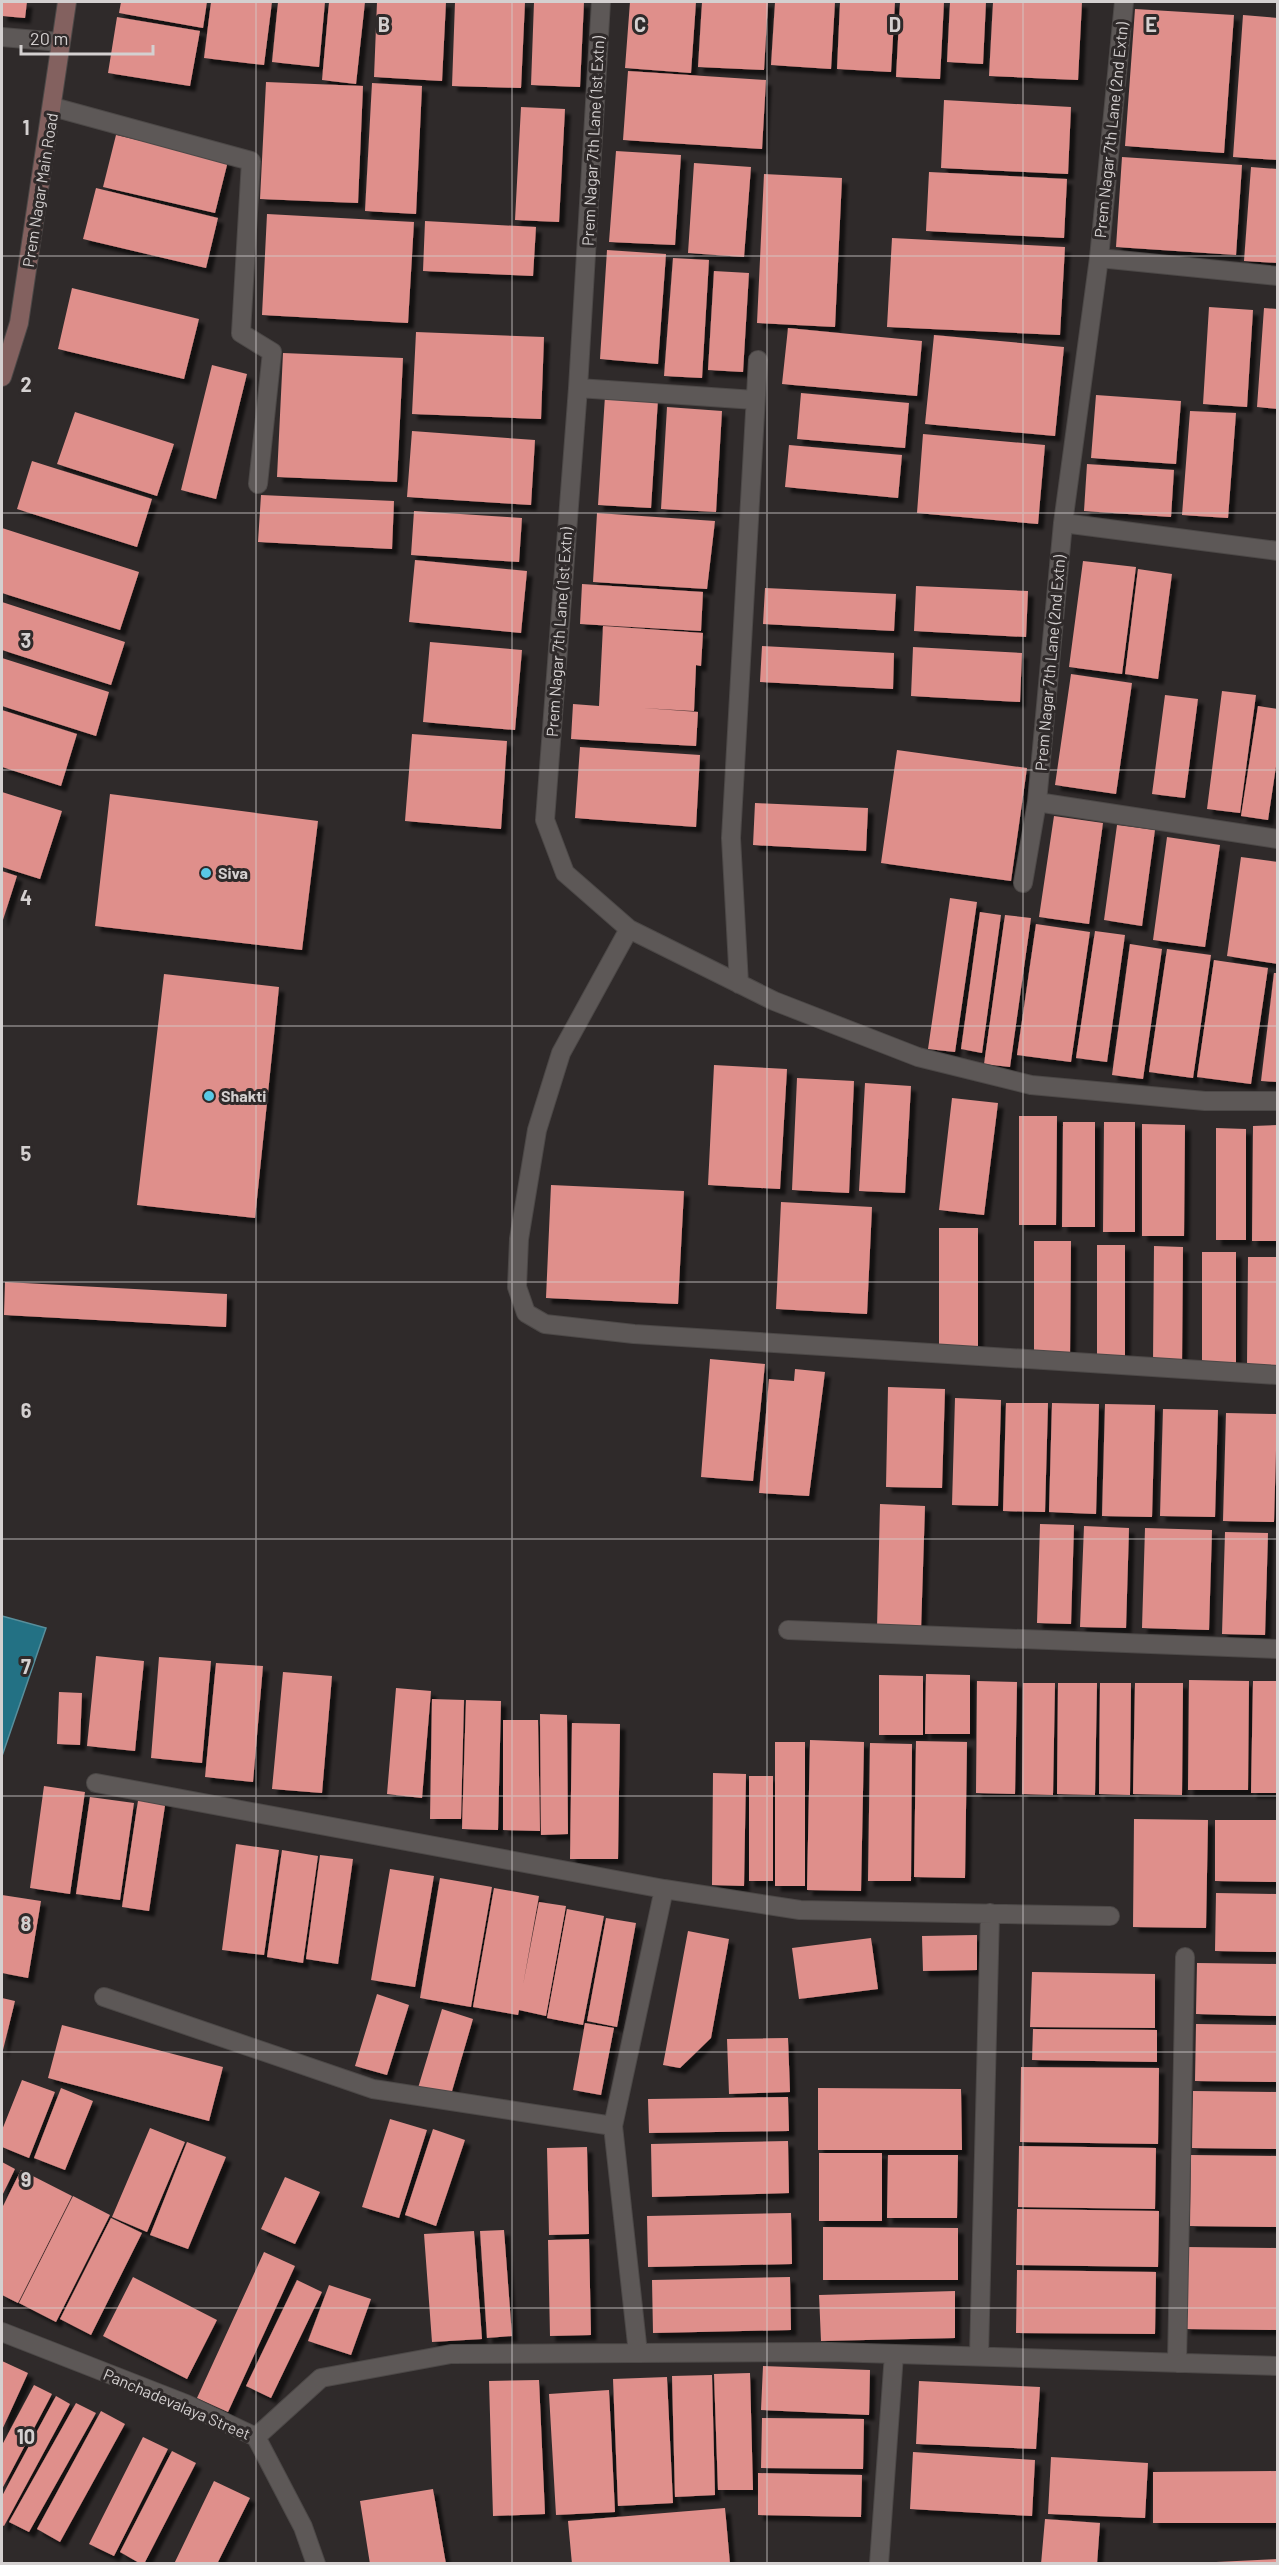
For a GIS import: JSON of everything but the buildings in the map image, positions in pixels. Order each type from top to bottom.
[{"type":"street","name":"Prem Nagar Main Road","points":[[2,377],[19,323],[67,2]]},
{"type":"street","name":"Prem Nagar 7th Lane (1st Extn)","points":[[601,2],[578,388],[545,820],[565,873],[629,929]]},
{"type":"street","name":"Prem Nagar 7th Lane (2nd Extn)","points":[[1023,883],[1037,802],[1063,523],[1099,258],[1124,2]]},
{"type":"street","points":[[2,37],[60,42]]},
{"type":"street","points":[[53,107],[251,161],[241,333],[272,352],[258,484]]},
{"type":"street","name":"Prem Nagar 7th Lane (2nd Extn)","points":[[1099,258],[1278,276]]},
{"type":"street","points":[[739,984],[730,838],[758,360]]},
{"type":"street","points":[[578,388],[755,400]]},
{"type":"street","points":[[1063,523],[1278,551]]},
{"type":"street","points":[[1037,802],[1278,839]]},
{"type":"street","points":[[1278,1101],[1204,1101],[1031,1086],[918,1058],[774,1002],[629,929],[561,1053],[537,1130],[519,1239],[517,1287],[526,1313],[545,1324],[634,1334],[1278,1375]]},
{"type":"street","points":[[788,1630],[1278,1649]]},
{"type":"street","points":[[96,1784],[663,1889],[800,1910],[1110,1916]]},
{"type":"street","points":[[638,2353],[613,2126],[663,1889]]},
{"type":"street","points":[[979,2356],[990,1913]]},
{"type":"street","points":[[1177,2363],[1185,1957]]},
{"type":"street","points":[[104,1997],[373,2089],[613,2126]]},
{"type":"street","name":"Panchadevalaya Street","points":[[2,2332],[186,2404],[256,2437],[303,2527],[316,2564]]},
{"type":"street","points":[[256,2437],[321,2378],[452,2354],[894,2354],[1278,2366]]},
{"type":"street","points":[[879,2564],[894,2354]]},
{"type":"water","points":[[2,1616],[46,1628],[2,1756]]},
{"type":"place","name":"Siva","points":[[206,873]]},
{"type":"place","name":"Shakti","points":[[209,1096]]}]
